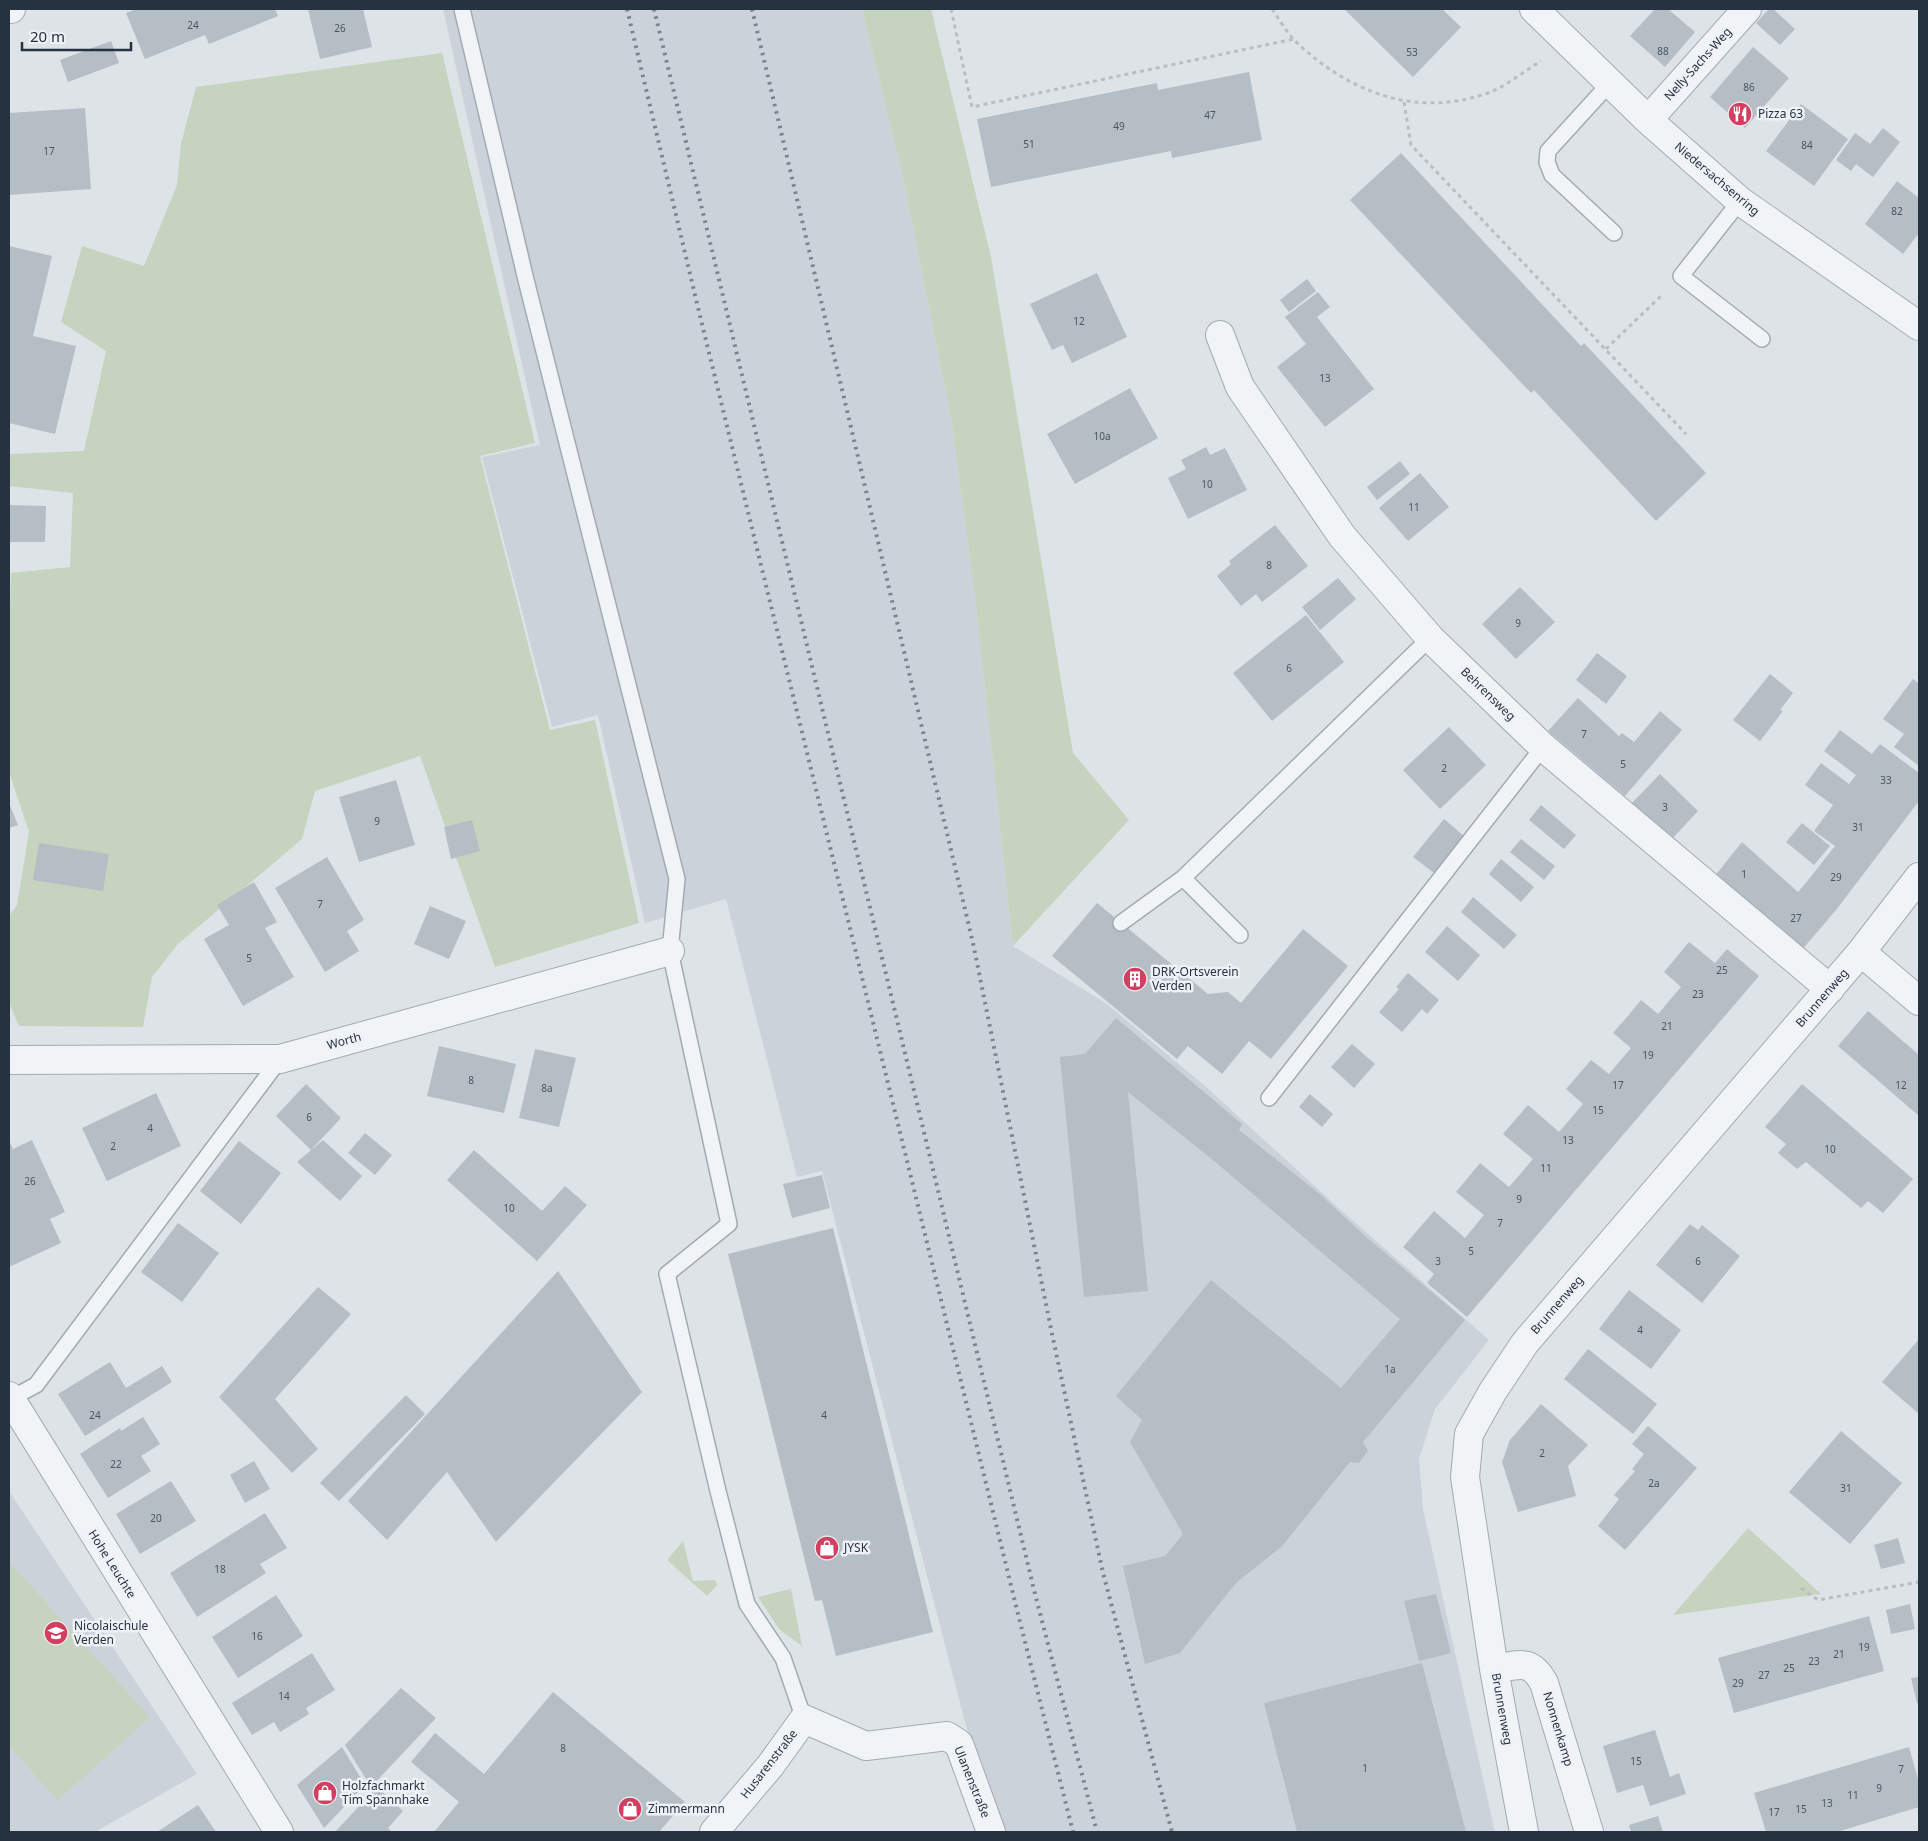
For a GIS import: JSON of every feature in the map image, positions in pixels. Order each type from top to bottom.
[{"type":"street","name":"Niedersachsenring","points":[[1534,9],[1648,120],[1740,201],[1919,326]]},
{"type":"street","name":"Nelly-Sachs-Weg","points":[[1648,120],[1747,9]]},
{"type":"street","name":"Behrensweg","points":[[1220,336],[1240,387],[1342,536],[1430,638],[1543,747],[1830,989]]},
{"type":"street","name":"Brunnenweg","points":[[1524,1832],[1494,1669],[1465,1477],[1470,1434],[1492,1391],[1525,1343],[1830,989],[1919,877]]},
{"type":"street","name":"Worth","points":[[9,1060],[280,1059],[670,951]]},
{"type":"street","points":[[1861,952],[1919,1001]]},
{"type":"street","name":"Hohe Leuchte","points":[[9,1398],[279,1832]]},
{"type":"street","name":"Nonnenkamp","points":[[1494,1669],[1524,1664],[1536,1669],[1544,1683],[1589,1832]]},
{"type":"street","name":"Husarenstraße","points":[[714,1832],[770,1766],[804,1719]]},
{"type":"street","name":"Ulanenstraße","points":[[804,1719],[866,1746],[947,1736],[959,1744],[991,1832]]},
{"type":"lane","points":[[462,9],[526,280],[677,878],[670,951],[729,1224],[667,1274],[718,1491],[747,1604],[783,1658],[804,1719]]},
{"type":"lane","points":[[1610,83],[1548,151],[1547,162],[1552,175],[1614,233]]},
{"type":"lane","points":[[1740,201],[1681,276],[1762,339]]},
{"type":"lane","points":[[1121,923],[1183,878],[1430,638]]},
{"type":"lane","points":[[1269,1098],[1543,747]]},
{"type":"lane","points":[[1183,878],[1240,935]]},
{"type":"lane","points":[[9,1398],[36,1385],[280,1059]]},
{"type":"path","points":[[952,9],[972,107],[1294,39]]},
{"type":"path","points":[[1272,9],[1294,39],[1327,66],[1365,89],[1404,102],[1443,104],[1486,94],[1569,44]]},
{"type":"path","points":[[1404,102],[1411,145],[1686,434]]},
{"type":"path","points":[[1606,349],[1681,276]]},
{"type":"path","points":[[1801,1588],[1818,1600],[1919,1582]]},
{"type":"shaded area","points":[[443,9],[862,9],[903,177],[951,418],[974,588],[1013,946],[1107,1004],[1205,1086],[1342,1211],[1489,1340],[1435,1409],[1419,1459],[1423,1509],[1495,1832],[1002,1832],[972,1749],[822,1171],[797,1177],[726,899],[645,923],[598,715],[552,727],[482,457],[540,445]]},
{"type":"shaded area","name":"Nicolaischule Verden","points":[[9,1491],[197,1774],[95,1832],[9,1832]]},
{"type":"green space","points":[[862,9],[931,9],[991,257],[1073,753],[1129,820],[1013,946],[974,588],[951,418],[903,177]]},
{"type":"green space","points":[[442,53],[535,443],[480,456],[550,730],[595,720],[639,923],[495,967],[420,756],[315,791],[302,839],[178,944],[152,977],[143,1027],[19,1026],[9,1002],[9,916],[17,905],[29,832],[9,772],[11,573],[70,567],[73,493],[9,486],[9,454],[84,451],[106,351],[61,322],[82,246],[144,266],[177,185],[181,144],[196,87]]},
{"type":"green space","points":[[1748,1528],[1821,1594],[1673,1615]]},
{"type":"green space","points":[[683,1541],[693,1581],[715,1580],[717,1585],[707,1596],[667,1560]]},
{"type":"green space","points":[[9,1562],[150,1717],[58,1800],[9,1746]]},
{"type":"green space","points":[[791,1589],[802,1646],[779,1629],[758,1597]]},
{"type":"building","points":[[136,9],[275,9],[278,16],[209,44],[205,35],[145,59],[126,13]]},
{"type":"building","points":[[308,9],[363,9],[372,47],[320,59]]},
{"type":"building","points":[[1344,9],[1442,9],[1461,27],[1413,77]]},
{"type":"building","points":[[1655,9],[1668,9],[1695,32],[1665,67],[1630,36]]},
{"type":"building","points":[[1769,9],[1773,9],[1795,29],[1780,45],[1756,23]]},
{"type":"building","points":[[111,41],[119,63],[68,82],[60,60]]},
{"type":"building","points":[[1753,47],[1789,78],[1745,128],[1710,97]]},
{"type":"building","points":[[1249,72],[1262,140],[1172,158],[1171,151],[991,187],[977,119],[1157,83],[1158,90]]},
{"type":"building","points":[[1801,104],[1848,139],[1814,186],[1766,151]]},
{"type":"building","points":[[85,108],[91,189],[9,195],[9,113]]},
{"type":"building","points":[[1883,128],[1900,142],[1873,177],[1856,164],[1851,171],[1836,160],[1855,133],[1870,144]]},
{"type":"building","points":[[1401,153],[1581,346],[1584,343],[1706,473],[1656,521],[1534,390],[1531,393],[1350,200]]},
{"type":"building","points":[[1897,181],[1919,198],[1919,233],[1903,254],[1865,224]]},
{"type":"building","points":[[9,246],[52,256],[33,336],[76,346],[55,434],[9,423]]},
{"type":"building","points":[[1097,273],[1127,337],[1072,363],[1063,345],[1052,350],[1030,304]]},
{"type":"building","points":[[1307,279],[1316,291],[1289,312],[1280,300]]},
{"type":"building","points":[[1318,292],[1330,307],[1317,317],[1374,389],[1325,427],[1277,367],[1306,344],[1285,317]]},
{"type":"building","points":[[1130,388],[1158,438],[1075,484],[1047,434]]},
{"type":"building","points":[[1206,447],[1210,455],[1225,448],[1247,490],[1188,519],[1168,478],[1186,469],[1181,460]]},
{"type":"building","points":[[1400,461],[1410,474],[1377,500],[1367,487]]},
{"type":"building","points":[[1420,473],[1449,507],[1408,541],[1379,508]]},
{"type":"building","points":[[9,505],[46,506],[45,542],[9,542]]},
{"type":"building","points":[[1275,525],[1308,566],[1262,602],[1256,594],[1241,606],[1217,576],[1231,564],[1229,561]]},
{"type":"building","points":[[1338,578],[1356,599],[1320,630],[1302,607]]},
{"type":"building","points":[[1520,587],[1555,622],[1516,659],[1482,624]]},
{"type":"building","points":[[1306,615],[1344,662],[1272,721],[1233,673]]},
{"type":"building","points":[[1597,653],[1627,676],[1606,704],[1576,680]]},
{"type":"building","points":[[1770,674],[1793,693],[1780,710],[1783,711],[1760,741],[1733,720]]},
{"type":"building","points":[[1913,679],[1919,684],[1919,766],[1894,747],[1904,734],[1883,719]]},
{"type":"building","points":[[1578,698],[1619,736],[1622,733],[1634,742],[1660,711],[1682,730],[1625,796],[1548,731]]},
{"type":"building","points":[[1449,727],[1486,765],[1440,809],[1403,770]]},
{"type":"building","points":[[1840,730],[1872,754],[1880,744],[1919,773],[1919,801],[1836,910],[1801,951],[1714,877],[1742,842],[1798,892],[1805,884],[1835,846],[1814,831],[1833,805],[1805,785],[1821,763],[1849,784],[1856,775],[1824,751]]},
{"type":"building","points":[[1660,774],[1698,811],[1671,840],[1632,803]]},
{"type":"building","points":[[396,780],[415,845],[359,862],[339,797]]},
{"type":"building","points":[[9,803],[18,825],[9,828]]},
{"type":"building","points":[[1541,805],[1576,835],[1564,849],[1529,820]]},
{"type":"building","points":[[1444,819],[1464,836],[1434,873],[1413,857]]},
{"type":"building","points":[[472,820],[480,851],[451,859],[444,827]]},
{"type":"building","points":[[1802,823],[1830,846],[1814,865],[1786,842]]},
{"type":"building","points":[[1521,839],[1555,866],[1544,880],[1510,852]]},
{"type":"building","points":[[39,843],[109,854],[103,891],[33,880]]},
{"type":"building","points":[[327,857],[364,920],[347,931],[359,951],[325,972],[275,888]]},
{"type":"building","points":[[1501,859],[1534,887],[1521,902],[1489,874]]},
{"type":"building","points":[[254,882],[277,922],[265,928],[294,977],[243,1006],[204,939],[229,925],[217,905]]},
{"type":"building","points":[[1473,897],[1517,935],[1504,949],[1461,912]]},
{"type":"building","name":"DRK-Ortsverein Verden","points":[[1097,903],[1208,994],[1228,992],[1241,1003],[1303,929],[1348,966],[1271,1059],[1249,1041],[1222,1074],[1188,1046],[1177,1059],[1052,956]]},
{"type":"building","points":[[430,906],[466,921],[449,959],[414,944]]},
{"type":"building","points":[[1447,926],[1480,955],[1458,981],[1425,952]]},
{"type":"building","points":[[1689,942],[1715,963],[1727,949],[1759,976],[1467,1317],[1427,1283],[1434,1274],[1403,1247],[1434,1211],[1465,1238],[1484,1215],[1456,1192],[1480,1163],[1509,1187],[1533,1159],[1503,1134],[1528,1105],[1559,1132],[1583,1104],[1566,1089],[1591,1060],[1609,1074],[1631,1048],[1613,1033],[1641,1000],[1658,1014],[1681,987],[1664,972]]},
{"type":"building","points":[[1408,973],[1439,1000],[1427,1014],[1422,1009],[1402,1032],[1379,1012],[1399,989],[1396,987]]},
{"type":"building","points":[[1868,1011],[1919,1055],[1919,1116],[1838,1046]]},
{"type":"building","points":[[1116,1018],[1242,1124],[1239,1130],[1321,1195],[1365,1236],[1465,1320],[1363,1442],[1368,1451],[1359,1463],[1350,1462],[1282,1546],[1236,1583],[1180,1653],[1145,1664],[1123,1566],[1165,1556],[1183,1534],[1130,1442],[1142,1420],[1116,1396],[1211,1280],[1341,1388],[1400,1319],[1213,1160],[1128,1092],[1148,1291],[1084,1297],[1060,1057],[1085,1054]]},
{"type":"building","points":[[1352,1044],[1375,1064],[1354,1088],[1331,1067]]},
{"type":"building","points":[[439,1046],[516,1064],[504,1113],[427,1096]]},
{"type":"building","points":[[535,1049],[576,1058],[559,1127],[519,1118]]},
{"type":"building","points":[[306,1084],[341,1118],[311,1150],[276,1116]]},
{"type":"building","points":[[1802,1084],[1913,1179],[1883,1213],[1868,1201],[1861,1208],[1806,1162],[1797,1169],[1778,1153],[1786,1144],[1765,1127]]},
{"type":"building","points":[[156,1093],[181,1146],[107,1181],[82,1128]]},
{"type":"building","points":[[1310,1094],[1333,1114],[1322,1127],[1299,1107]]},
{"type":"building","points":[[365,1133],[392,1155],[375,1175],[348,1153]]},
{"type":"building","points":[[9,1140],[13,1149],[32,1140],[65,1212],[50,1219],[61,1243],[9,1267]]},
{"type":"building","points":[[323,1140],[362,1176],[340,1201],[297,1162]]},
{"type":"building","points":[[239,1141],[281,1173],[241,1224],[200,1191]]},
{"type":"building","points":[[474,1150],[542,1211],[565,1186],[587,1205],[537,1261],[447,1180]]},
{"type":"building","points":[[822,1175],[830,1208],[792,1218],[783,1184]]},
{"type":"building","points":[[178,1223],[219,1253],[182,1302],[141,1272]]},
{"type":"building","points":[[1690,1224],[1698,1230],[1702,1225],[1740,1256],[1702,1303],[1656,1265]]},
{"type":"building","points":[[833,1228],[933,1632],[836,1656],[822,1600],[815,1601],[728,1254]]},
{"type":"building","points":[[558,1271],[642,1392],[496,1542],[447,1472],[387,1540],[348,1501]]},
{"type":"building","points":[[318,1287],[351,1314],[275,1399],[318,1449],[292,1473],[219,1397]]},
{"type":"building","points":[[1629,1290],[1681,1330],[1651,1369],[1599,1329]]},
{"type":"building","points":[[1919,1339],[1919,1414],[1882,1382]]},
{"type":"building","points":[[1588,1349],[1657,1404],[1633,1434],[1564,1379]]},
{"type":"building","points":[[110,1362],[126,1388],[162,1366],[172,1382],[85,1436],[58,1394]]},
{"type":"building","points":[[406,1395],[425,1414],[339,1501],[320,1483]]},
{"type":"building","points":[[1541,1404],[1588,1445],[1568,1466],[1576,1496],[1518,1512],[1502,1462],[1510,1440]]},
{"type":"building","points":[[143,1417],[160,1444],[141,1456],[151,1471],[108,1498],[80,1454],[120,1428],[121,1431]]},
{"type":"building","points":[[1648,1426],[1697,1468],[1625,1550],[1598,1526],[1619,1499],[1614,1495],[1635,1471],[1632,1469],[1644,1454],[1632,1444]]},
{"type":"building","points":[[1841,1431],[1902,1483],[1850,1544],[1789,1492]]},
{"type":"building","points":[[254,1461],[270,1489],[245,1503],[230,1475]]},
{"type":"building","points":[[171,1481],[196,1521],[140,1554],[116,1514]]},
{"type":"building","points":[[265,1513],[287,1548],[260,1564],[266,1573],[197,1617],[170,1573]]},
{"type":"building","points":[[1898,1538],[1905,1563],[1881,1569],[1874,1545]]},
{"type":"building","points":[[1436,1594],[1451,1653],[1419,1661],[1404,1601]]},
{"type":"building","points":[[276,1595],[303,1636],[238,1678],[212,1637]]},
{"type":"building","points":[[1910,1604],[1915,1629],[1891,1634],[1886,1610]]},
{"type":"building","points":[[1869,1616],[1884,1671],[1734,1713],[1718,1658]]},
{"type":"building","points":[[312,1653],[335,1690],[306,1708],[309,1714],[280,1732],[274,1722],[252,1735],[232,1703]]},
{"type":"building","points":[[1422,1663],[1466,1832],[1297,1832],[1264,1703]]},
{"type":"building","points":[[1919,1677],[1919,1703],[1917,1703],[1911,1678]]},
{"type":"building","points":[[401,1688],[436,1718],[371,1787],[345,1745]]},
{"type":"building","points":[[553,1692],[685,1802],[659,1832],[434,1832],[459,1802],[411,1762],[435,1733],[484,1774]]},
{"type":"building","points":[[1655,1730],[1670,1777],[1679,1773],[1686,1794],[1650,1806],[1643,1785],[1617,1793],[1603,1746]]},
{"type":"building","points":[[342,1747],[365,1785],[324,1828],[297,1785]]},
{"type":"building","points":[[1909,1747],[1919,1783],[1919,1807],[1837,1832],[1766,1832],[1754,1793]]},
{"type":"building","points":[[377,1787],[403,1811],[388,1828],[392,1832],[335,1832]]},
{"type":"building","points":[[198,1805],[216,1832],[157,1832]]},
{"type":"building","points":[[1658,1816],[1663,1832],[1631,1832],[1629,1825]]},
{"type":"railway","points":[[627,9],[700,316],[1073,1832]]},
{"type":"railway","points":[[654,9],[1035,1594],[1097,1832]]},
{"type":"railway","points":[[752,9],[973,943],[1051,1329],[1103,1573],[1172,1832]]},
{"type":"place","name":"Pizza 63","points":[[1740,114]]},
{"type":"place","name":"DRK-Ortsverein Verden","points":[[1135,979]]},
{"type":"place","name":"JYSK","points":[[827,1548]]},
{"type":"place","name":"Nicolaischule Verden","points":[[56,1633]]},
{"type":"place","name":"Holzfachmarkt Tim Spannhake","points":[[325,1793]]},
{"type":"place","name":"Zimmermann","points":[[630,1809]]}]
